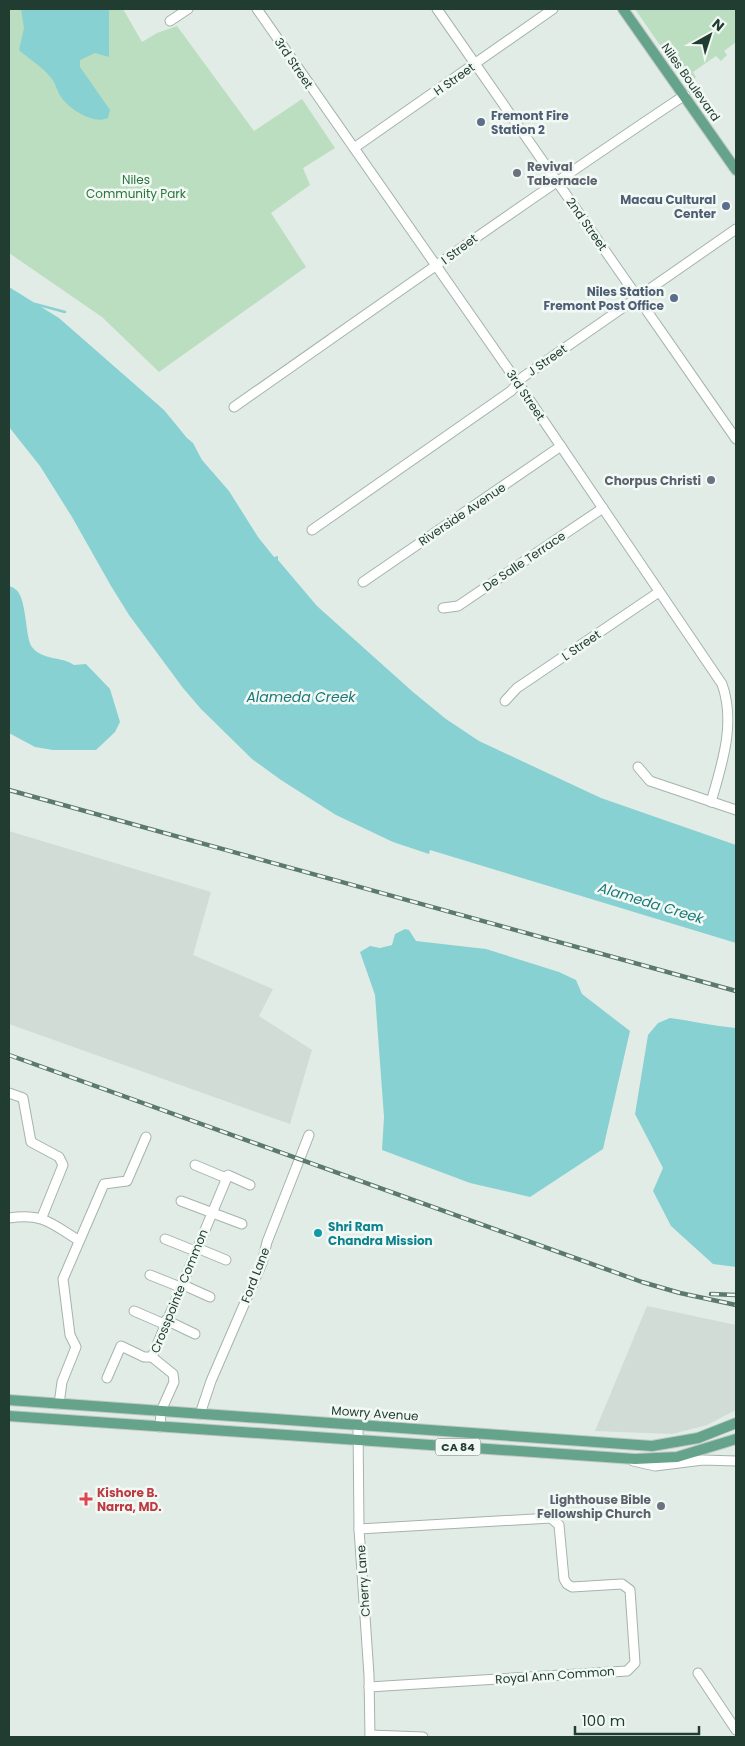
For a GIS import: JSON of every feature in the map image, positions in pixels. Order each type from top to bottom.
[{"type":"main road","name":"Niles Boulevard","points":[[623,9],[736,170]]},
{"type":"main road","name":"Mowry Avenue","points":[[9,1400],[652,1446],[698,1438],[736,1423]]},
{"type":"main road","name":"CA 84","points":[[9,1416],[629,1458],[677,1457],[736,1438]]},
{"type":"main road","points":[[698,1438],[723,1436],[736,1438]]},
{"type":"main road","points":[[609,1457],[612,1442]]},
{"type":"street","points":[[170,21],[188,9]]},
{"type":"street","name":"3rd Street","points":[[257,9],[518,383],[717,677],[725,693],[726,743],[711,802]]},
{"type":"street","name":"2nd Street","points":[[437,9],[736,439]]},
{"type":"street","name":"H Street","points":[[354,148],[553,9]]},
{"type":"street","name":"I Street","points":[[234,407],[437,266],[494,222],[685,95]]},
{"type":"street","name":"J Street","points":[[312,530],[510,391],[523,377],[736,229]]},
{"type":"street","name":"Riverside Avenue","points":[[362,582],[561,446]]},
{"type":"street","name":"De Salle Terrace","points":[[443,608],[458,606],[603,508]]},
{"type":"street","name":"L Street","points":[[505,702],[517,688],[659,592]]},
{"type":"street","points":[[638,767],[650,781],[736,810]]},
{"type":"street","points":[[9,1093],[23,1098],[31,1142],[58,1157],[63,1165],[42,1217]]},
{"type":"street","name":"Ford Lane","points":[[200,1414],[211,1382],[262,1263],[267,1242],[309,1135]]},
{"type":"street","points":[[59,1404],[62,1382],[76,1347],[70,1335],[63,1279],[78,1240],[104,1184],[127,1181],[146,1137]]},
{"type":"street","points":[[195,1165],[250,1185]]},
{"type":"street","name":"Crosspointe Common","points":[[160,1427],[161,1411],[174,1382],[173,1374],[152,1357],[227,1177]]},
{"type":"street","points":[[181,1201],[242,1224]]},
{"type":"street","points":[[9,1218],[26,1215],[42,1217],[78,1240]]},
{"type":"street","points":[[165,1239],[226,1260]]},
{"type":"street","points":[[150,1275],[210,1297]]},
{"type":"street","points":[[134,1311],[195,1334]]},
{"type":"street","points":[[107,1378],[121,1346],[144,1357],[152,1357]]},
{"type":"street","name":"Cherry Lane","points":[[358,1425],[359,1529],[369,1687],[370,1736]]},
{"type":"street","points":[[629,1458],[655,1466],[703,1460],[736,1461]]},
{"type":"street","name":"Royal Ann Common","points":[[359,1529],[551,1518],[556,1520],[559,1525],[564,1579],[567,1584],[572,1587],[622,1584],[630,1590],[635,1663],[627,1670],[369,1687]]},
{"type":"street","points":[[698,1673],[736,1730]]},
{"type":"street","points":[[370,1736],[423,1737]]},
{"type":"shaded area","points":[[9,831],[211,892],[193,955],[273,989],[259,1016],[312,1050],[290,1124],[9,1024]]},
{"type":"shaded area","points":[[647,1306],[736,1325],[736,1410],[707,1425],[672,1434],[595,1431]]},
{"type":"green space","name":"Niles Community Park","points":[[9,9],[123,9],[142,42],[157,33],[177,26],[254,131],[302,99],[335,148],[303,168],[310,185],[271,213],[306,267],[159,372],[102,317],[9,253]]},
{"type":"green space","points":[[635,9],[736,9],[736,42],[724,51],[727,55],[721,61],[716,56],[693,72],[696,77],[687,84]]},
{"type":"water","points":[[21,9],[109,9],[109,57],[95,53],[80,60],[80,67],[110,110],[108,118],[102,120],[89,118],[76,111],[61,97],[49,75],[19,50],[24,28]]},
{"type":"water","name":"Alameda Creek","points":[[9,287],[59,318],[164,410],[193,443],[202,460],[229,491],[258,537],[274,557],[278,556],[278,560],[317,606],[446,719],[479,741],[601,798],[736,845],[736,943],[430,850],[429,854],[393,842],[336,815],[252,759],[201,709],[183,688],[129,615],[40,466],[9,427]]},
{"type":"water","points":[[9,586],[19,593],[22,599],[32,647],[42,654],[74,665],[86,664],[110,689],[120,722],[115,732],[96,750],[53,750],[35,747],[9,733]]},
{"type":"water","points":[[405,929],[409,930],[416,941],[486,949],[559,972],[576,980],[582,994],[630,1031],[603,1149],[530,1197],[470,1183],[382,1150],[384,1117],[375,995],[360,952],[370,946],[380,948],[392,945],[395,934]]},
{"type":"water","points":[[670,1018],[736,1028],[736,1267],[713,1264],[671,1226],[653,1191],[663,1168],[635,1114],[648,1035],[658,1023]]},
{"type":"waterway","points":[[35,304],[65,312]]},
{"type":"railway","points":[[9,790],[736,991]]},
{"type":"railway","points":[[9,1055],[642,1282],[680,1293],[736,1305]]},
{"type":"railway","points":[[711,1294],[736,1295]]},
{"type":"place","name":"Fremont Fire Station 2","points":[[481,122]]},
{"type":"place","name":"Revival Tabernacle","points":[[517,173]]},
{"type":"place","name":"Macau Cultural Center","points":[[726,206]]},
{"type":"place","name":"Niles Station Fremont Post Office","points":[[674,298]]},
{"type":"place","name":"Chorpus Christi","points":[[711,480]]},
{"type":"place","name":"Shri Ram Chandra Mission","points":[[318,1233]]},
{"type":"place","name":"Kishore B. Narra, MD.","points":[[86,1499]]},
{"type":"place","name":"Lighthouse Bible Fellowship Church","points":[[661,1506]]}]
